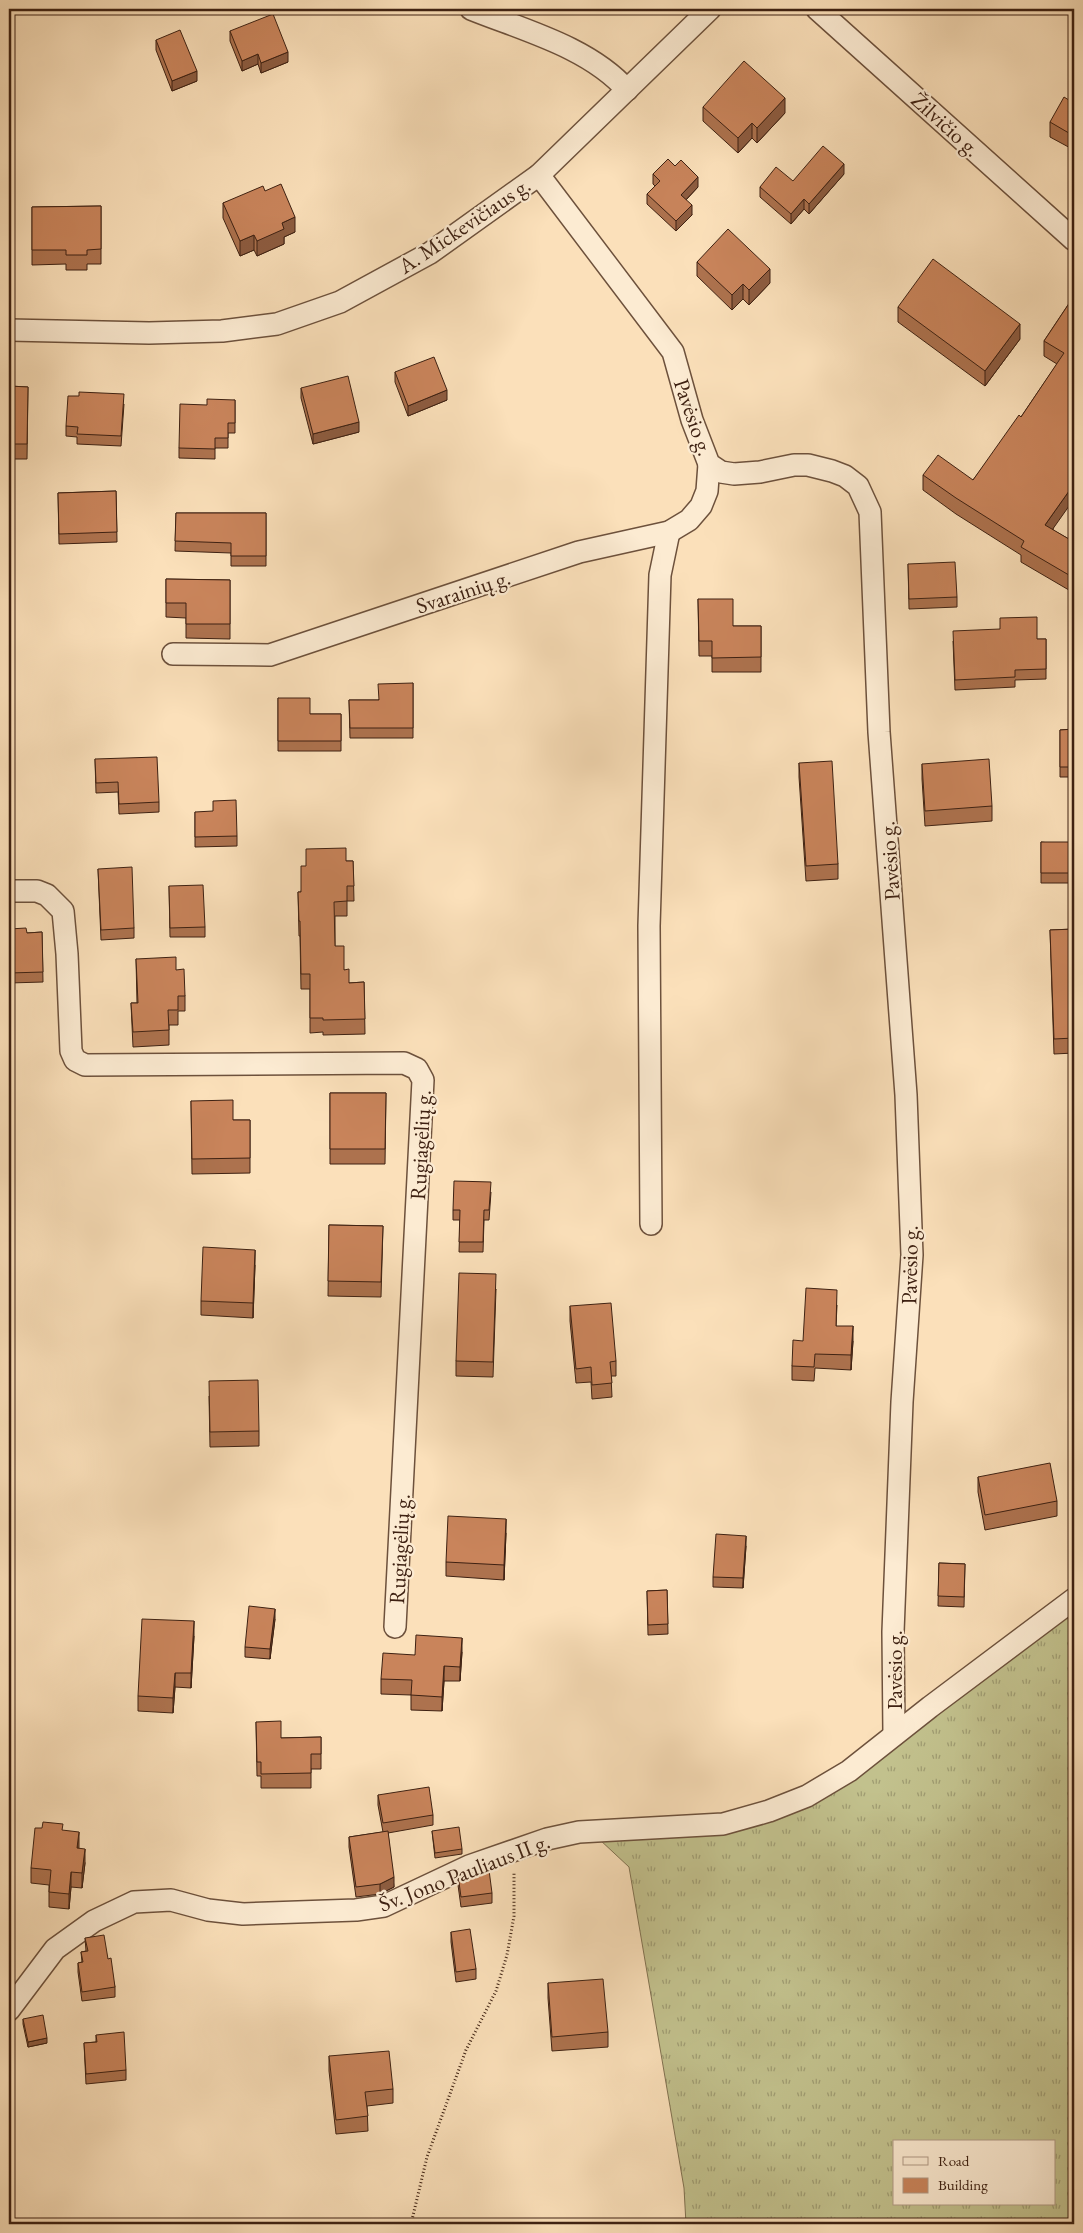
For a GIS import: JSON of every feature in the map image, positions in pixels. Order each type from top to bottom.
[{"type":"street","points":[[470,9],[587,56],[614,75],[627,90]]},
{"type":"street","name":"A. Mickevičiaus g.","points":[[9,330],[149,333],[222,331],[278,324],[340,302],[430,253],[539,175],[710,9]]},
{"type":"street","name":"Žilvičio g.","points":[[817,9],[1074,240]]},
{"type":"street","name":"Pavėsio g.","points":[[539,175],[673,352],[692,420],[709,464],[721,472],[734,474],[760,472],[794,464],[808,465],[832,471],[845,476],[858,486],[870,512],[879,732],[906,1095],[912,1255],[902,1402],[893,1632],[894,1735]]},
{"type":"street","name":"Svarainių g.","points":[[173,654],[270,655],[579,552],[669,532],[689,520],[701,506],[707,491],[709,464]]},
{"type":"street","points":[[651,1224],[649,926],[660,575],[669,532]]},
{"type":"street","name":"Rugiagėlių g.","points":[[9,891],[37,891],[48,895],[63,912],[67,954],[71,1051],[75,1060],[85,1065],[404,1063],[417,1069],[423,1080],[395,1627]]},
{"type":"street","name":"Šv. Jono Pauliaus II g.","points":[[9,2010],[55,1949],[94,1921],[134,1902],[171,1900],[208,1910],[243,1914],[356,1910],[384,1906],[469,1866],[548,1839],[579,1832],[723,1824],[769,1811],[807,1796],[849,1771],[1074,1599]]},
{"type":"path","points":[[411,2224],[427,2157],[466,2050],[496,1991],[507,1955],[514,1916],[514,1850]]},
{"type":"green space","points":[[1074,1610],[1074,2224],[686,2224],[684,2188],[629,1867],[599,1839],[780,1818]]},
{"type":"building","points":[[273,14],[288,52],[261,63],[258,54],[242,61],[230,31]]},
{"type":"building","points":[[180,30],[197,71],[172,81],[156,40]]},
{"type":"building","points":[[744,61],[785,98],[757,128],[752,123],[738,138],[703,107]]},
{"type":"building","points":[[1064,97],[1072,102],[1074,99],[1074,136],[1050,122]]},
{"type":"building","points":[[823,146],[844,164],[809,204],[804,199],[791,214],[760,187],[776,167],[793,181]]},
{"type":"building","points":[[668,159],[675,166],[681,160],[698,177],[681,195],[692,205],[676,221],[647,194],[660,181],[653,174]]},
{"type":"building","points":[[281,184],[295,217],[282,223],[284,229],[257,241],[254,235],[240,241],[223,203],[263,186],[265,191]]},
{"type":"building","points":[[101,206],[101,249],[87,250],[87,255],[66,255],[66,250],[32,250],[32,207]]},
{"type":"building","points":[[728,229],[770,269],[749,290],[743,284],[732,295],[697,262]]},
{"type":"building","points":[[933,259],[1020,324],[985,371],[898,307]]},
{"type":"building","points":[[1074,296],[1074,484],[1045,525],[1074,542],[1074,578],[1021,547],[1024,541],[923,475],[938,455],[973,480],[1019,415],[1021,417],[1064,353],[1044,341]]},
{"type":"building","points":[[434,357],[447,390],[408,406],[395,372]]},
{"type":"building","points":[[348,376],[359,422],[313,434],[301,388]]},
{"type":"building","points":[[9,386],[28,387],[27,444],[9,444]]},
{"type":"building","points":[[79,392],[124,394],[121,436],[77,434],[78,427],[66,426],[68,396],[79,396]]},
{"type":"building","points":[[207,399],[235,400],[235,423],[228,423],[228,438],[215,438],[215,449],[179,448],[180,404],[207,405]]},
{"type":"building","points":[[116,491],[117,532],[59,534],[58,493]]},
{"type":"building","points":[[176,513],[266,513],[266,556],[231,556],[231,543],[175,541]]},
{"type":"building","points":[[955,562],[957,597],[909,599],[908,564]]},
{"type":"building","points":[[166,579],[230,580],[230,624],[186,624],[186,603],[166,603]]},
{"type":"building","points":[[698,599],[733,599],[733,626],[761,626],[761,657],[712,658],[712,641],[699,641]]},
{"type":"building","points":[[1037,617],[1037,639],[1046,639],[1046,669],[1015,670],[1015,677],[955,680],[953,631],[1000,629],[1000,618]]},
{"type":"building","points":[[413,683],[413,728],[350,728],[349,700],[379,700],[378,684]]},
{"type":"building","points":[[278,698],[310,698],[310,714],[341,714],[341,741],[278,741]]},
{"type":"building","points":[[1074,729],[1074,767],[1060,767],[1060,730]]},
{"type":"building","points":[[157,757],[159,802],[119,804],[118,782],[96,783],[95,759]]},
{"type":"building","points":[[989,759],[992,806],[925,811],[922,764]]},
{"type":"building","points":[[832,761],[838,864],[806,866],[799,763]]},
{"type":"building","points":[[9,786],[14,786],[14,820],[9,820]]},
{"type":"building","points":[[236,800],[237,836],[195,837],[195,812],[213,811],[213,801]]},
{"type":"building","points":[[1041,842],[1073,842],[1074,879],[1070,879],[1070,873],[1041,873]]},
{"type":"building","points":[[346,848],[346,861],[353,861],[354,886],[347,886],[347,901],[334,902],[335,946],[344,946],[344,970],[349,969],[349,983],[364,982],[365,1019],[323,1020],[323,1018],[310,1018],[310,974],[301,974],[298,892],[301,892],[301,866],[306,866],[306,849]]},
{"type":"building","points":[[132,867],[134,928],[101,930],[98,869]]},
{"type":"building","points":[[203,885],[205,927],[170,928],[169,886]]},
{"type":"building","points":[[26,928],[27,933],[42,932],[43,972],[9,973],[9,929]]},
{"type":"building","points":[[1074,929],[1074,1038],[1054,1039],[1050,930]]},
{"type":"building","points":[[176,957],[176,970],[184,969],[185,996],[178,996],[178,1010],[168,1010],[169,1030],[133,1032],[131,1003],[138,1003],[136,959]]},
{"type":"building","points":[[330,1093],[386,1093],[385,1149],[330,1149]]},
{"type":"building","points":[[233,1100],[233,1120],[250,1120],[250,1158],[192,1159],[191,1101]]},
{"type":"building","points":[[454,1181],[491,1182],[489,1210],[484,1210],[483,1242],[459,1242],[460,1210],[453,1210]]},
{"type":"building","points":[[329,1225],[383,1226],[381,1282],[328,1281]]},
{"type":"building","points":[[203,1247],[255,1250],[253,1303],[201,1301]]},
{"type":"building","points":[[459,1273],[496,1274],[493,1362],[456,1361]]},
{"type":"building","points":[[806,1288],[837,1290],[836,1326],[853,1326],[851,1355],[815,1354],[814,1367],[792,1366],[793,1340],[803,1341]]},
{"type":"building","points":[[611,1303],[616,1361],[610,1362],[612,1383],[592,1385],[591,1367],[576,1369],[570,1306]]},
{"type":"building","points":[[258,1380],[259,1431],[210,1432],[209,1381]]},
{"type":"building","points":[[1050,1463],[1057,1501],[985,1515],[978,1477]]},
{"type":"building","points":[[448,1516],[506,1519],[504,1565],[446,1562]]},
{"type":"building","points":[[716,1534],[746,1536],[743,1578],[713,1577]]},
{"type":"building","points":[[939,1563],[965,1564],[964,1597],[938,1596]]},
{"type":"building","points":[[667,1590],[668,1624],[648,1625],[647,1591]]},
{"type":"building","points":[[249,1606],[275,1609],[270,1649],[245,1647]]},
{"type":"building","points":[[142,1619],[194,1621],[191,1673],[175,1673],[173,1698],[138,1696]]},
{"type":"building","points":[[416,1635],[462,1638],[460,1667],[444,1666],[442,1697],[411,1695],[412,1680],[381,1679],[383,1653],[415,1655]]},
{"type":"building","points":[[281,1721],[281,1738],[321,1737],[321,1754],[311,1754],[311,1773],[261,1774],[261,1762],[257,1762],[256,1722]]},
{"type":"building","points":[[429,1787],[433,1815],[383,1823],[378,1795]]},
{"type":"building","points":[[43,1822],[63,1824],[62,1830],[79,1832],[77,1848],[85,1849],[82,1873],[71,1872],[69,1894],[49,1892],[51,1870],[31,1868],[35,1828],[42,1828]]},
{"type":"building","points":[[459,1827],[462,1849],[435,1853],[432,1831]]},
{"type":"building","points":[[388,1831],[394,1877],[380,1884],[356,1887],[349,1837]]},
{"type":"building","points":[[489,1870],[492,1893],[461,1897],[458,1875]]},
{"type":"building","points":[[470,1929],[476,1969],[456,1972],[451,1932]]},
{"type":"building","points":[[104,1935],[108,1959],[111,1958],[115,1987],[82,1992],[78,1963],[83,1962],[81,1952],[88,1951],[85,1938]]},
{"type":"building","points":[[603,1979],[608,2032],[552,2037],[548,1983]]},
{"type":"building","points":[[43,2015],[47,2038],[28,2042],[23,2019]]},
{"type":"building","points":[[124,2032],[126,2070],[86,2074],[84,2043],[97,2042],[96,2035]]},
{"type":"building","points":[[389,2051],[393,2089],[365,2092],[368,2116],[336,2120],[329,2056]]}]
